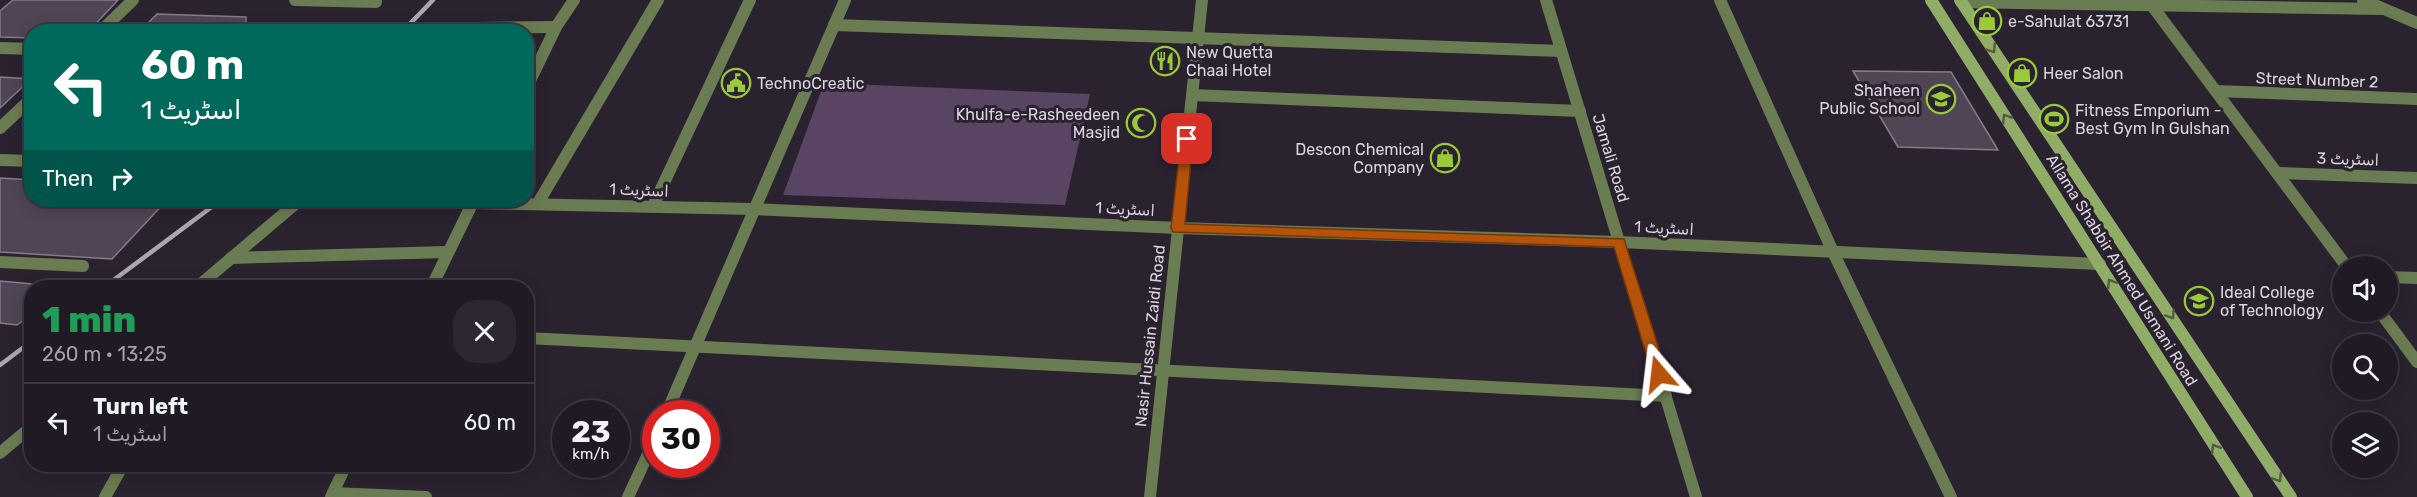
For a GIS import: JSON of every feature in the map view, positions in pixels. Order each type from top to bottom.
[{"type":"main road","name":"Allama Shabbir Ahmed Usmani Road","points":[[1931,0],[2247,497]]},
{"type":"main road","name":"Allama Shabbir Ahmed Usmani Road","points":[[1960,1],[2291,497]]},
{"type":"street","points":[[108,24],[133,0]]},
{"type":"street","points":[[294,0],[376,2]]},
{"type":"street","points":[[534,72],[556,27],[574,0]]},
{"type":"street","points":[[537,203],[658,0]]},
{"type":"street","points":[[652,207],[750,0]]},
{"type":"street","points":[[672,400],[845,0]]},
{"type":"street","name":"Nasir Hussain Zaidi Road","points":[[1150,497],[1202,0]]},
{"type":"street","name":"Jamali Road","points":[[1546,0],[1696,497]]},
{"type":"street","points":[[1720,0],[1833,252],[1951,497]]},
{"type":"street","points":[[2363,0],[2417,23]]},
{"type":"street","points":[[1960,1],[2386,9]]},
{"type":"street","points":[[2150,4],[2339,256]]},
{"type":"street","points":[[834,25],[1562,51]]},
{"type":"street","points":[[534,27],[556,27]]},
{"type":"street","points":[[0,48],[24,49]]},
{"type":"street","name":"Street Number 2","points":[[2217,91],[2417,99]]},
{"type":"street","points":[[1192,95],[1580,111]]},
{"type":"street","points":[[0,128],[24,106]]},
{"type":"street","points":[[0,160],[24,161]]},
{"type":"street","name":"اسٹریٹ 3","points":[[2278,173],[2417,178]]},
{"type":"street","name":"اسٹریٹ 1","points":[[534,203],[753,209],[1178,228],[1619,242],[2100,264]]},
{"type":"street","points":[[205,280],[292,207]]},
{"type":"street","points":[[435,280],[470,207]]},
{"type":"street","points":[[231,258],[448,252]]},
{"type":"street","points":[[0,262],[83,266]]},
{"type":"street","points":[[2398,278],[2417,278]]},
{"type":"street","points":[[2387,322],[2417,362]]},
{"type":"street","points":[[534,338],[1666,396]]},
{"type":"street","points":[[0,453],[24,433]]},
{"type":"street","points":[[628,497],[642,467]]},
{"type":"street","points":[[105,497],[119,472]]},
{"type":"street","points":[[343,472],[332,495],[426,497]]},
{"type":"shaded area","points":[[824,83],[1090,94],[1065,205],[783,195]]},
{"type":"building","points":[[13,0],[118,0],[96,24],[24,24],[24,38],[0,37],[0,11]]},
{"type":"building","points":[[157,14],[246,17],[246,24],[147,24]]},
{"type":"building","name":"Shaheen Public School","points":[[1853,71],[1951,72],[1998,150],[1898,147]]},
{"type":"building","points":[[0,77],[24,79],[24,86],[0,108]]},
{"type":"building","points":[[0,178],[24,180],[24,207],[160,207],[112,259],[0,252]]},
{"type":"building","points":[[0,281],[24,283],[24,320],[17,325],[0,323]]},
{"type":"railway","points":[[410,24],[433,0]]},
{"type":"railway","points":[[114,280],[212,207]]},
{"type":"railway","points":[[0,365],[24,347]]},
{"type":"place","name":"e-Sahulat 63731","points":[[1987,21]]},
{"type":"place","name":"New Quetta Chaai Hotel","points":[[1165,61]]},
{"type":"place","name":"Heer Salon","points":[[2022,73]]},
{"type":"place","name":"TechnoCreatic","points":[[736,83]]},
{"type":"place","name":"Shaheen Public School","points":[[1941,99]]},
{"type":"place","name":"Fitness Emporium - Best Gym In Gulshan","points":[[2054,119]]},
{"type":"place","name":"Khulfa-e-Rasheedeen Masjid","points":[[1141,123]]},
{"type":"place","name":"Descon Chemical Company","points":[[1445,158]]},
{"type":"place","name":"Ideal College of Technology","points":[[2199,301]]},
{"type":"route","points":[[1187,139],[1178,228],[1619,242],[1659,374]]}]
